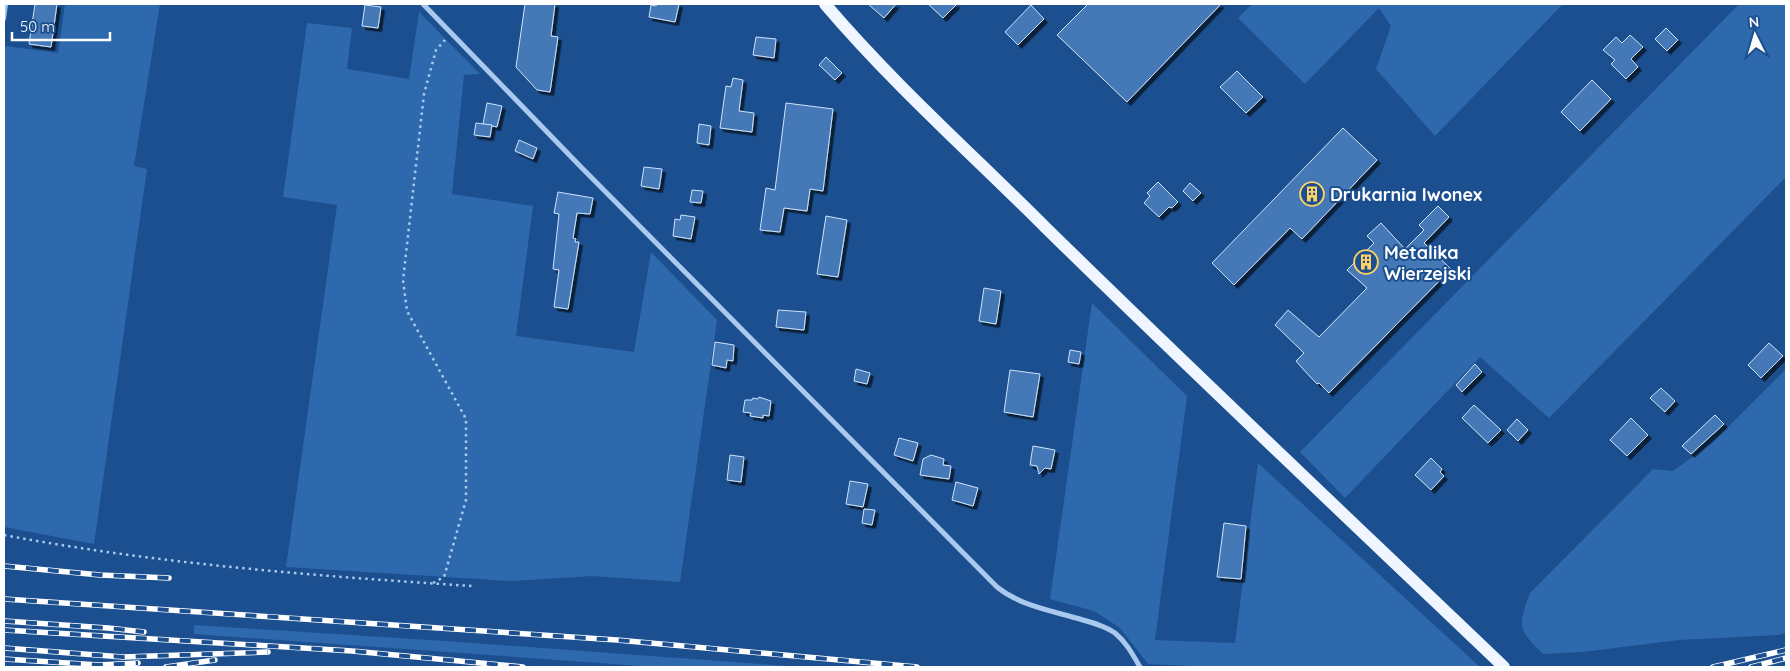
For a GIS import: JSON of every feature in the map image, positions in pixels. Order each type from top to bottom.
[{"type":"main road","points":[[825,4],[898,82],[1080,261],[1504,667]]},
{"type":"street","points":[[423,4],[587,173],[997,587],[1007,595],[1034,607],[1104,626],[1125,643],[1140,667]]},
{"type":"lane","points":[[4,18],[6,4]]},
{"type":"path","points":[[432,583],[444,577],[466,500],[466,419],[407,311],[403,280],[424,94],[436,50],[451,33]]},
{"type":"path","points":[[4,535],[55,544],[210,564],[370,580],[472,586]]},
{"type":"shaded area","points":[[65,4],[160,4],[134,166],[147,169],[94,544],[4,527],[5,46],[58,53]]},
{"type":"shaded area","points":[[1252,4],[1563,4],[1435,136],[1376,69],[1391,26],[1379,8],[1305,84],[1238,18]]},
{"type":"shaded area","points":[[1739,4],[1786,4],[1786,177],[1549,418],[1480,357],[1345,498],[1300,452]]},
{"type":"shaded area","points":[[419,12],[480,74],[464,75],[452,194],[533,206],[516,336],[634,352],[651,252],[717,320],[680,582],[592,576],[512,581],[286,567],[337,205],[283,197],[307,23],[352,28],[347,69],[409,79]]},
{"type":"shaded area","points":[[1092,303],[1187,396],[1155,640],[1235,643],[1258,463],[1480,667],[1212,667],[1148,664],[1120,628],[1094,611],[1050,599]]},
{"type":"shaded area","points":[[1786,369],[1786,633],[1679,640],[1583,652],[1543,654],[1528,639],[1522,626],[1523,613],[1530,593],[1653,469],[1673,471],[1713,442]]},
{"type":"shaded area","points":[[194,625],[802,667],[655,667],[194,634]]},
{"type":"building","points":[[35,4],[57,4],[51,47],[29,44]]},
{"type":"building","points":[[525,4],[555,4],[551,36],[558,37],[550,92],[537,90],[516,67]]},
{"type":"building","points":[[657,4],[679,4],[675,22],[649,17],[651,5],[656,6]]},
{"type":"building","points":[[868,4],[896,4],[884,18]]},
{"type":"building","points":[[928,4],[957,4],[943,18]]},
{"type":"building","points":[[1088,4],[1221,4],[1127,102],[1057,35]]},
{"type":"building","points":[[365,5],[381,7],[378,28],[362,26]]},
{"type":"building","points":[[1031,5],[1044,19],[1018,45],[1005,32]]},
{"type":"building","points":[[1666,28],[1678,40],[1667,51],[1655,39]]},
{"type":"building","points":[[1630,35],[1643,47],[1631,59],[1638,67],[1626,79],[1611,64],[1615,60],[1603,50],[1616,37],[1622,43]]},
{"type":"building","points":[[756,37],[776,39],[774,58],[753,55]]},
{"type":"building","points":[[826,57],[842,73],[835,80],[819,65]]},
{"type":"building","points":[[1237,71],[1263,97],[1246,113],[1220,87]]},
{"type":"building","points":[[733,78],[743,80],[739,111],[754,113],[752,132],[720,128],[726,86],[731,87]]},
{"type":"building","points":[[1592,80],[1611,99],[1580,131],[1561,112]]},
{"type":"building","points":[[487,103],[502,106],[497,127],[483,124]]},
{"type":"building","points":[[786,103],[833,109],[823,191],[810,189],[807,211],[784,208],[780,232],[760,230],[766,188],[775,190]]},
{"type":"building","points":[[476,123],[492,125],[490,137],[474,135]]},
{"type":"building","points":[[699,124],[711,126],[709,145],[697,143]]},
{"type":"building","name":"Drukarnia Iwonex","points":[[1343,128],[1377,160],[1302,239],[1290,228],[1234,285],[1212,263]]},
{"type":"building","points":[[519,140],[537,148],[533,159],[515,151]]},
{"type":"building","points":[[644,167],[662,169],[659,189],[641,186]]},
{"type":"building","points":[[1158,182],[1178,202],[1172,208],[1169,207],[1159,217],[1144,203],[1150,196],[1147,193]]},
{"type":"building","points":[[1190,183],[1201,193],[1193,201],[1183,191]]},
{"type":"building","points":[[692,190],[703,191],[701,203],[690,202]]},
{"type":"building","points":[[558,192],[593,198],[590,214],[577,213],[573,238],[576,239],[575,242],[579,242],[568,309],[554,307],[559,270],[553,269],[559,214],[554,213]]},
{"type":"building","points":[[1438,206],[1449,217],[1424,243],[1451,269],[1329,393],[1319,383],[1317,384],[1296,361],[1304,353],[1275,325],[1288,310],[1319,337],[1367,288],[1347,270],[1374,243],[1367,236],[1381,223],[1405,249],[1424,230],[1419,225]]},
{"type":"building","points":[[681,215],[695,217],[691,239],[673,236],[675,219],[680,220]]},
{"type":"building","points":[[826,216],[847,220],[838,277],[817,274]]},
{"type":"building","points":[[984,288],[1001,291],[996,324],[979,321]]},
{"type":"building","points":[[778,310],[806,312],[804,330],[776,327]]},
{"type":"building","points":[[715,342],[734,345],[733,361],[727,360],[726,368],[712,365]]},
{"type":"building","points":[[1769,343],[1783,356],[1761,378],[1748,365]]},
{"type":"building","points":[[1070,350],[1081,352],[1079,364],[1068,362]]},
{"type":"building","points":[[1475,364],[1482,372],[1462,392],[1456,385]]},
{"type":"building","points":[[856,369],[870,373],[867,384],[854,381]]},
{"type":"building","points":[[1010,370],[1040,374],[1033,417],[1004,412]]},
{"type":"building","points":[[1661,388],[1675,401],[1665,412],[1650,398]]},
{"type":"building","points":[[759,397],[771,401],[769,416],[763,415],[763,418],[750,416],[751,413],[743,412],[745,400],[758,399]]},
{"type":"building","points":[[1474,405],[1501,430],[1488,443],[1462,418]]},
{"type":"building","points":[[1715,415],[1724,424],[1691,454],[1682,446]]},
{"type":"building","points":[[1631,418],[1648,435],[1627,456],[1610,440]]},
{"type":"building","points":[[1517,419],[1528,430],[1518,441],[1507,430]]},
{"type":"building","points":[[899,438],[918,443],[913,461],[894,455]]},
{"type":"building","points":[[1033,446],[1055,450],[1051,469],[1045,468],[1039,474],[1037,466],[1030,465]]},
{"type":"building","points":[[730,455],[744,457],[741,482],[727,480]]},
{"type":"building","points":[[931,455],[944,459],[943,465],[951,466],[949,479],[920,475],[923,459]]},
{"type":"building","points":[[1431,458],[1442,469],[1440,472],[1444,476],[1431,490],[1415,475]]},
{"type":"building","points":[[850,481],[868,484],[863,507],[846,504]]},
{"type":"building","points":[[956,482],[978,488],[973,506],[952,500]]},
{"type":"building","points":[[864,509],[875,510],[872,525],[862,523]]},
{"type":"building","points":[[1224,523],[1246,526],[1241,579],[1217,577]]},
{"type":"railway","points":[[4,566],[100,575],[169,578]]},
{"type":"railway","points":[[4,599],[617,640],[917,667]]},
{"type":"railway","points":[[4,621],[144,632]]},
{"type":"railway","points":[[4,630],[352,651],[523,667]]},
{"type":"railway","points":[[4,648],[123,657],[268,652]]},
{"type":"railway","points":[[1713,667],[1786,650]]},
{"type":"railway","points":[[1751,667],[1786,658]]},
{"type":"railway","points":[[4,659],[99,665],[138,663]]},
{"type":"railway","points":[[166,667],[215,660]]},
{"type":"place","name":"Drukarnia Iwonex","points":[[1312,194]]},
{"type":"place","name":"Metalika Wierzejski","points":[[1366,262]]}]
